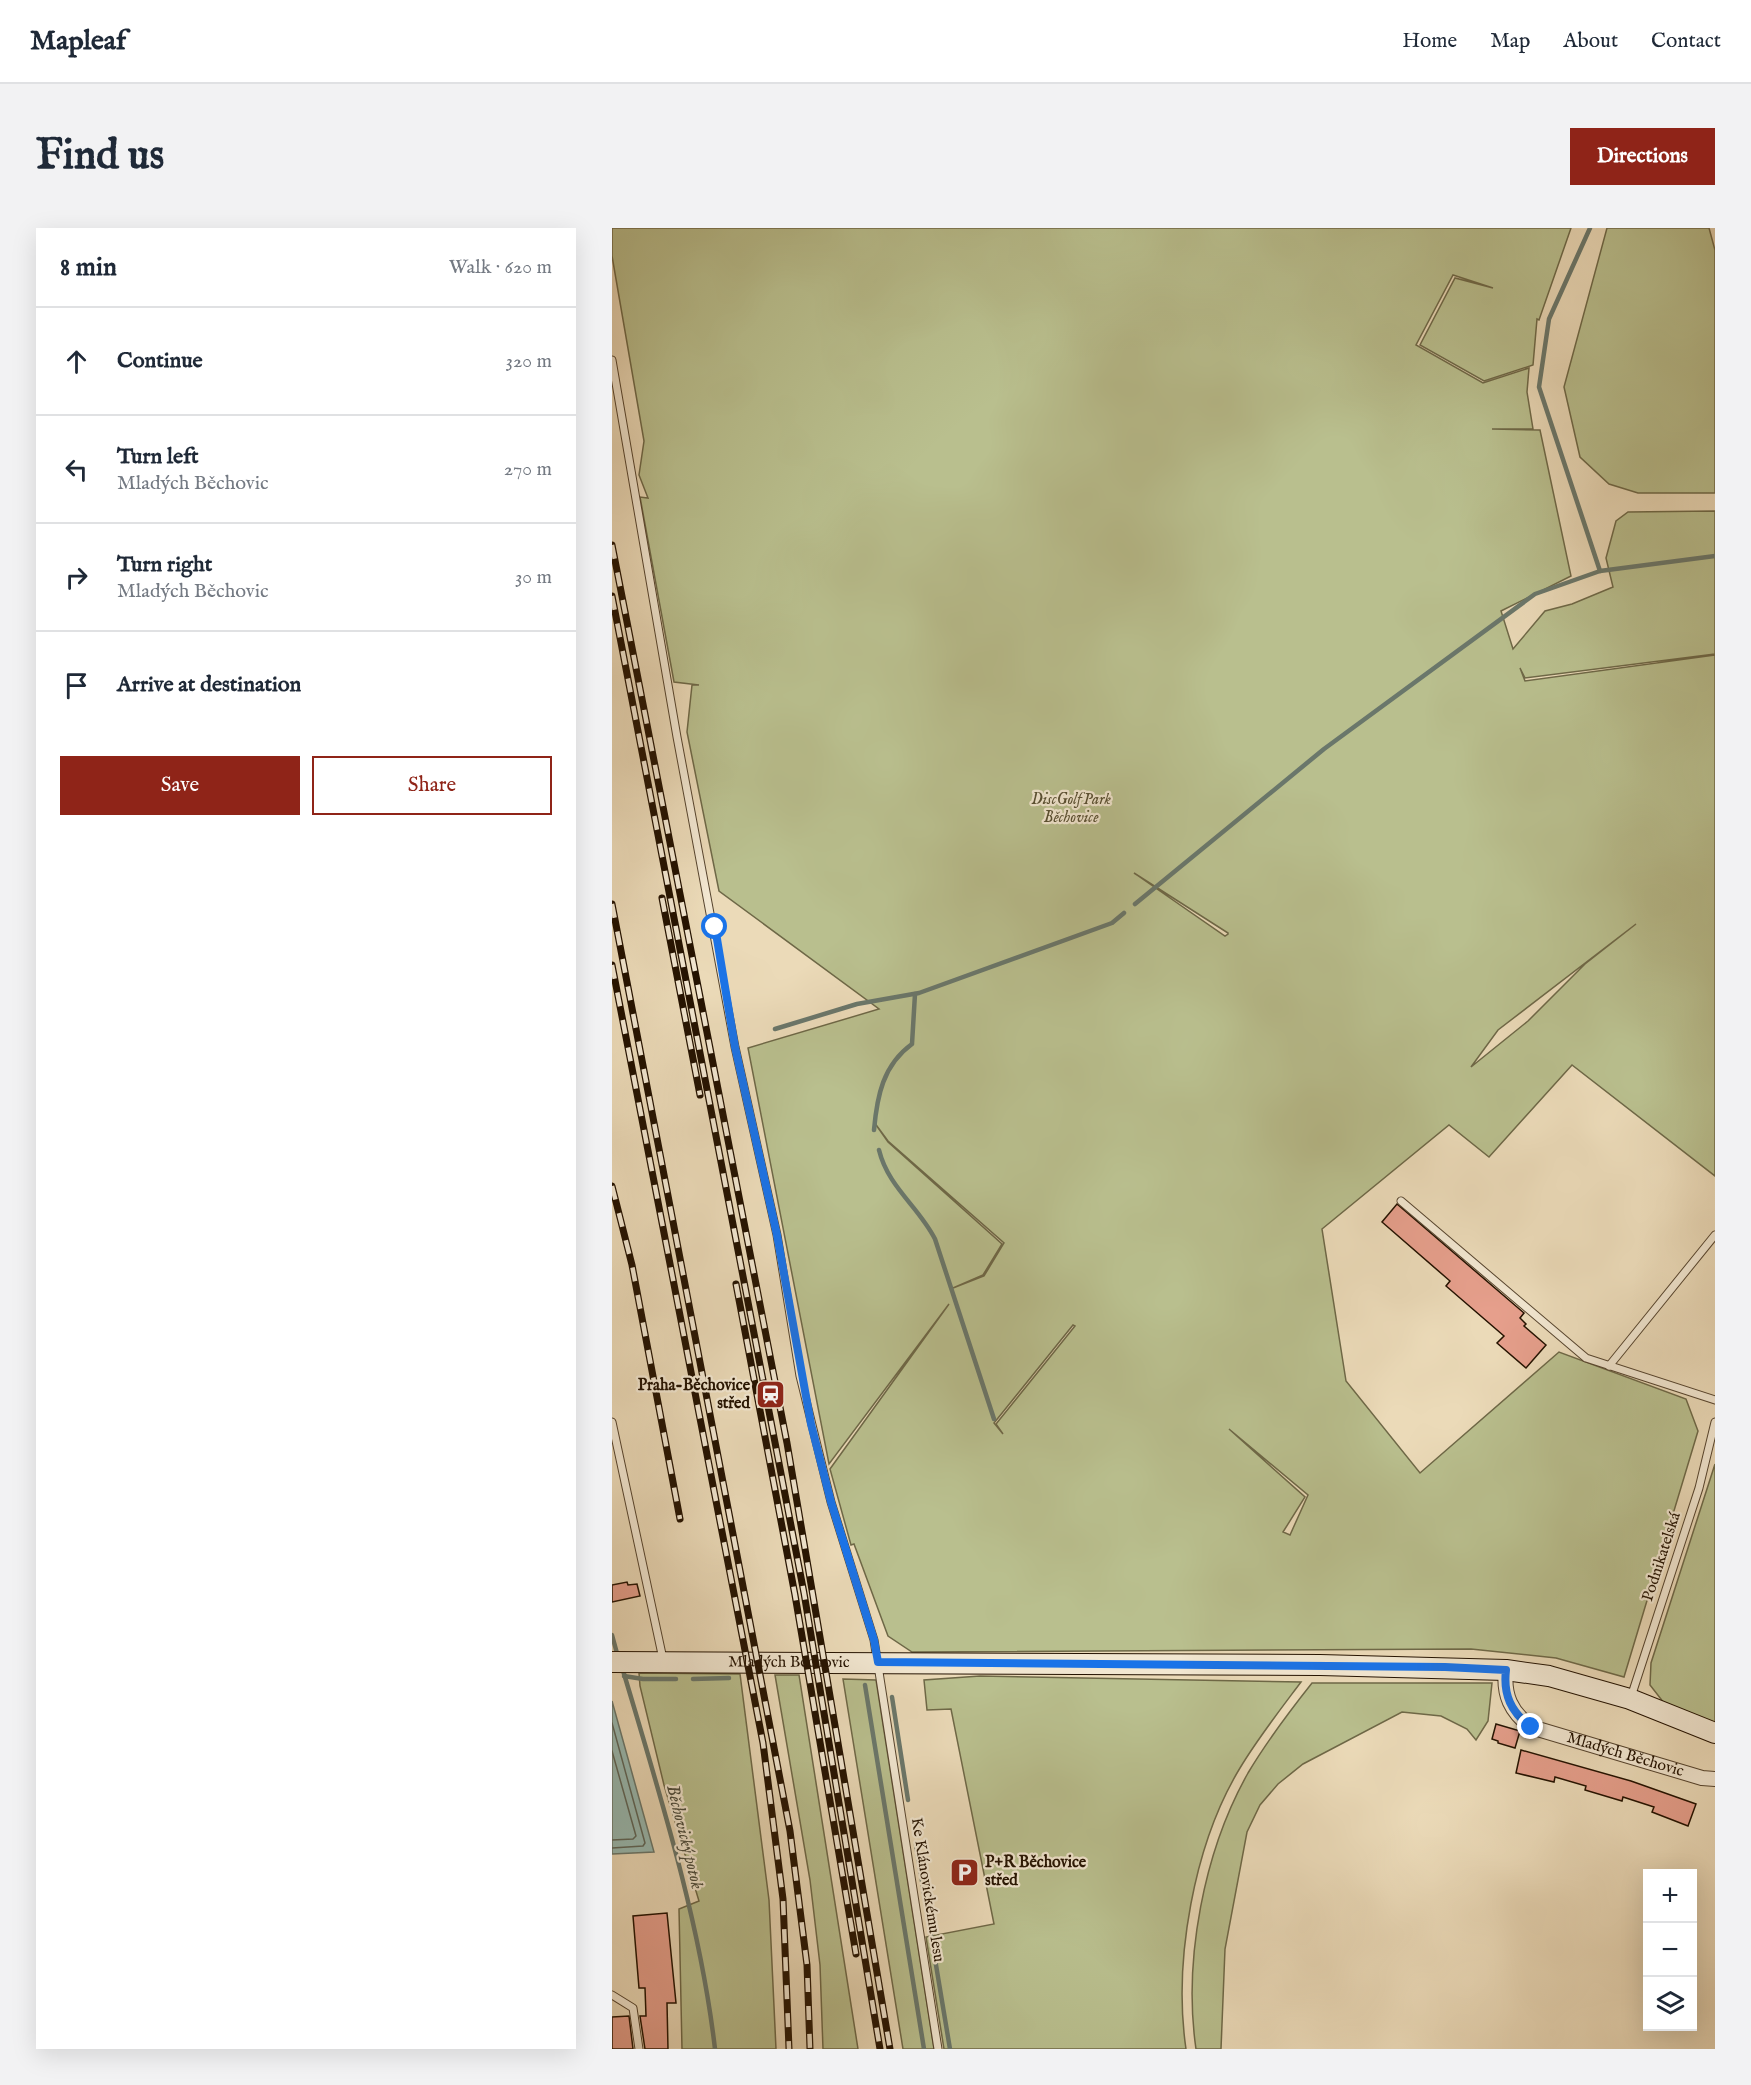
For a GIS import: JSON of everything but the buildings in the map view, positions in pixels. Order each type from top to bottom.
[{"type":"street","name":"Mladých Běchovic","points":[[612,1662],[1411,1666],[1506,1670],[1548,1676],[1630,1699],[1715,1733]]},
{"type":"street","name":"Mladých Běchovic","points":[[1506,1670],[1504,1684],[1509,1705],[1519,1718],[1531,1727],[1702,1778],[1715,1779]]},
{"type":"lane","name":"Ke Klánovickému lesu","points":[[612,360],[677,737],[735,1047],[777,1235],[800,1376],[831,1502],[874,1640],[938,2049]]},
{"type":"lane","points":[[1401,1201],[1586,1358],[1715,1400]]},
{"type":"lane","points":[[1609,1366],[1715,1234]]},
{"type":"lane","points":[[612,1422],[664,1662]]},
{"type":"lane","name":"Podnikatelská","points":[[1630,1699],[1699,1488],[1715,1422]]},
{"type":"lane","points":[[612,1995],[633,2008],[639,2049]]},
{"type":"green space","name":"DiscGolfPark Běchovice","points":[[612,228],[1571,228],[1539,320],[1537,319],[1533,365],[1484,381],[1420,345],[1455,278],[1493,288],[1453,275],[1416,345],[1483,383],[1529,368],[1527,392],[1533,429],[1492,429],[1540,430],[1571,576],[1501,611],[1513,649],[1545,611],[1572,604],[1613,587],[1606,558],[1616,521],[1628,512],[1715,511],[1715,654],[1525,678],[1520,668],[1525,681],[1715,655],[1715,1176],[1572,1065],[1489,1157],[1449,1125],[1322,1229],[1346,1381],[1420,1473],[1559,1352],[1686,1399],[1698,1431],[1624,1677],[1556,1658],[1471,1649],[912,1652],[888,1636],[854,1544],[851,1545],[830,1469],[949,1304],[829,1464],[748,1048],[879,1009],[719,891],[687,732],[692,685],[699,685],[674,682],[640,497],[648,498],[639,475],[644,441],[612,256]],"holes":[[[1134,873],[1228,933],[1225,936]],[[1636,924],[1585,964],[1528,1021],[1471,1067],[1498,1030]],[[874,1122],[888,1141],[1004,1243],[984,1276],[953,1288],[983,1275],[1002,1244],[888,1142]],[[1073,1325],[1075,1326],[996,1424],[1003,1434],[994,1423]],[[1229,1429],[1308,1495],[1290,1535],[1283,1532],[1305,1497]]]},
{"type":"green space","points":[[1607,228],[1709,228],[1715,250],[1715,493],[1638,493],[1609,484],[1580,457],[1564,387]]},
{"type":"green space","points":[[1715,1464],[1715,1724],[1664,1703],[1650,1685],[1651,1663]]},
{"type":"green space","points":[[639,1673],[740,1674],[769,1900],[776,2049],[682,2049],[679,1909],[699,1901],[664,1785],[640,1686]]},
{"type":"green space","points":[[775,1675],[799,1675],[858,2049],[823,2049],[820,1965],[810,1880]]},
{"type":"green space","points":[[980,1676],[1301,1682],[1240,1768],[1224,1798],[1199,1867],[1185,1941],[1182,1979],[1186,2049],[944,2049],[926,1937],[994,1924],[951,1709],[927,1710],[924,1680]]},
{"type":"green space","points":[[843,1679],[876,1680],[934,2049],[903,2049]]},
{"type":"green space","points":[[1312,1683],[1492,1683],[1488,1721],[1476,1740],[1467,1729],[1441,1716],[1402,1712],[1303,1764],[1278,1784],[1260,1805],[1247,1832],[1225,1949],[1221,2049],[1196,2049],[1192,1979],[1195,1943],[1209,1871],[1219,1837],[1248,1773],[1278,1727]]},
{"type":"water","points":[[612,1701],[654,1852],[612,1854]]},
{"type":"waterway","points":[[1590,228],[1549,319],[1539,387],[1600,571]]},
{"type":"waterway","points":[[1135,904],[1324,749],[1535,594],[1600,571],[1715,556]]},
{"type":"waterway","points":[[775,1029],[857,1004],[919,993],[1112,923],[1124,913]]},
{"type":"waterway","points":[[874,1130],[883,1082],[894,1062],[912,1044],[915,994]]},
{"type":"waterway","points":[[879,1150],[889,1175],[935,1239],[994,1419]]},
{"type":"waterway","name":"Běchovický potok","points":[[612,1635],[618,1657]]},
{"type":"waterway","name":"Běchovický potok","points":[[622,1667],[689,1904],[715,2049]]},
{"type":"waterway","points":[[624,1676],[643,1679],[676,1679]]},
{"type":"waterway","points":[[693,1679],[729,1678]]},
{"type":"waterway","points":[[865,1685],[924,2049]]},
{"type":"waterway","points":[[892,1697],[908,1800]]},
{"type":"waterway","points":[[916,1845],[950,2049]]},
{"type":"railway","points":[[612,545],[787,1443],[890,2049]]},
{"type":"railway","points":[[612,596],[804,1593],[880,2049]]},
{"type":"railway","points":[[662,898],[700,1095]]},
{"type":"railway","points":[[612,904],[790,1831],[807,1965],[810,2049]]},
{"type":"railway","points":[[612,965],[763,1743],[783,1899],[789,2049]]},
{"type":"railway","points":[[612,1186],[632,1265],[680,1519]]},
{"type":"railway","points":[[736,1284],[795,1595],[856,1954]]},
{"type":"place","name":"Praha-Běchovice střed","points":[[771,1395]]},
{"type":"place","name":"P+R Běchovice střed","points":[[964,1872]]},
{"type":"route","points":[[715,927],[735,1047],[777,1235],[800,1376],[831,1502],[874,1640],[878,1662],[1320,1665],[1506,1670],[1504,1684],[1509,1705],[1519,1718],[1531,1727]]}]
